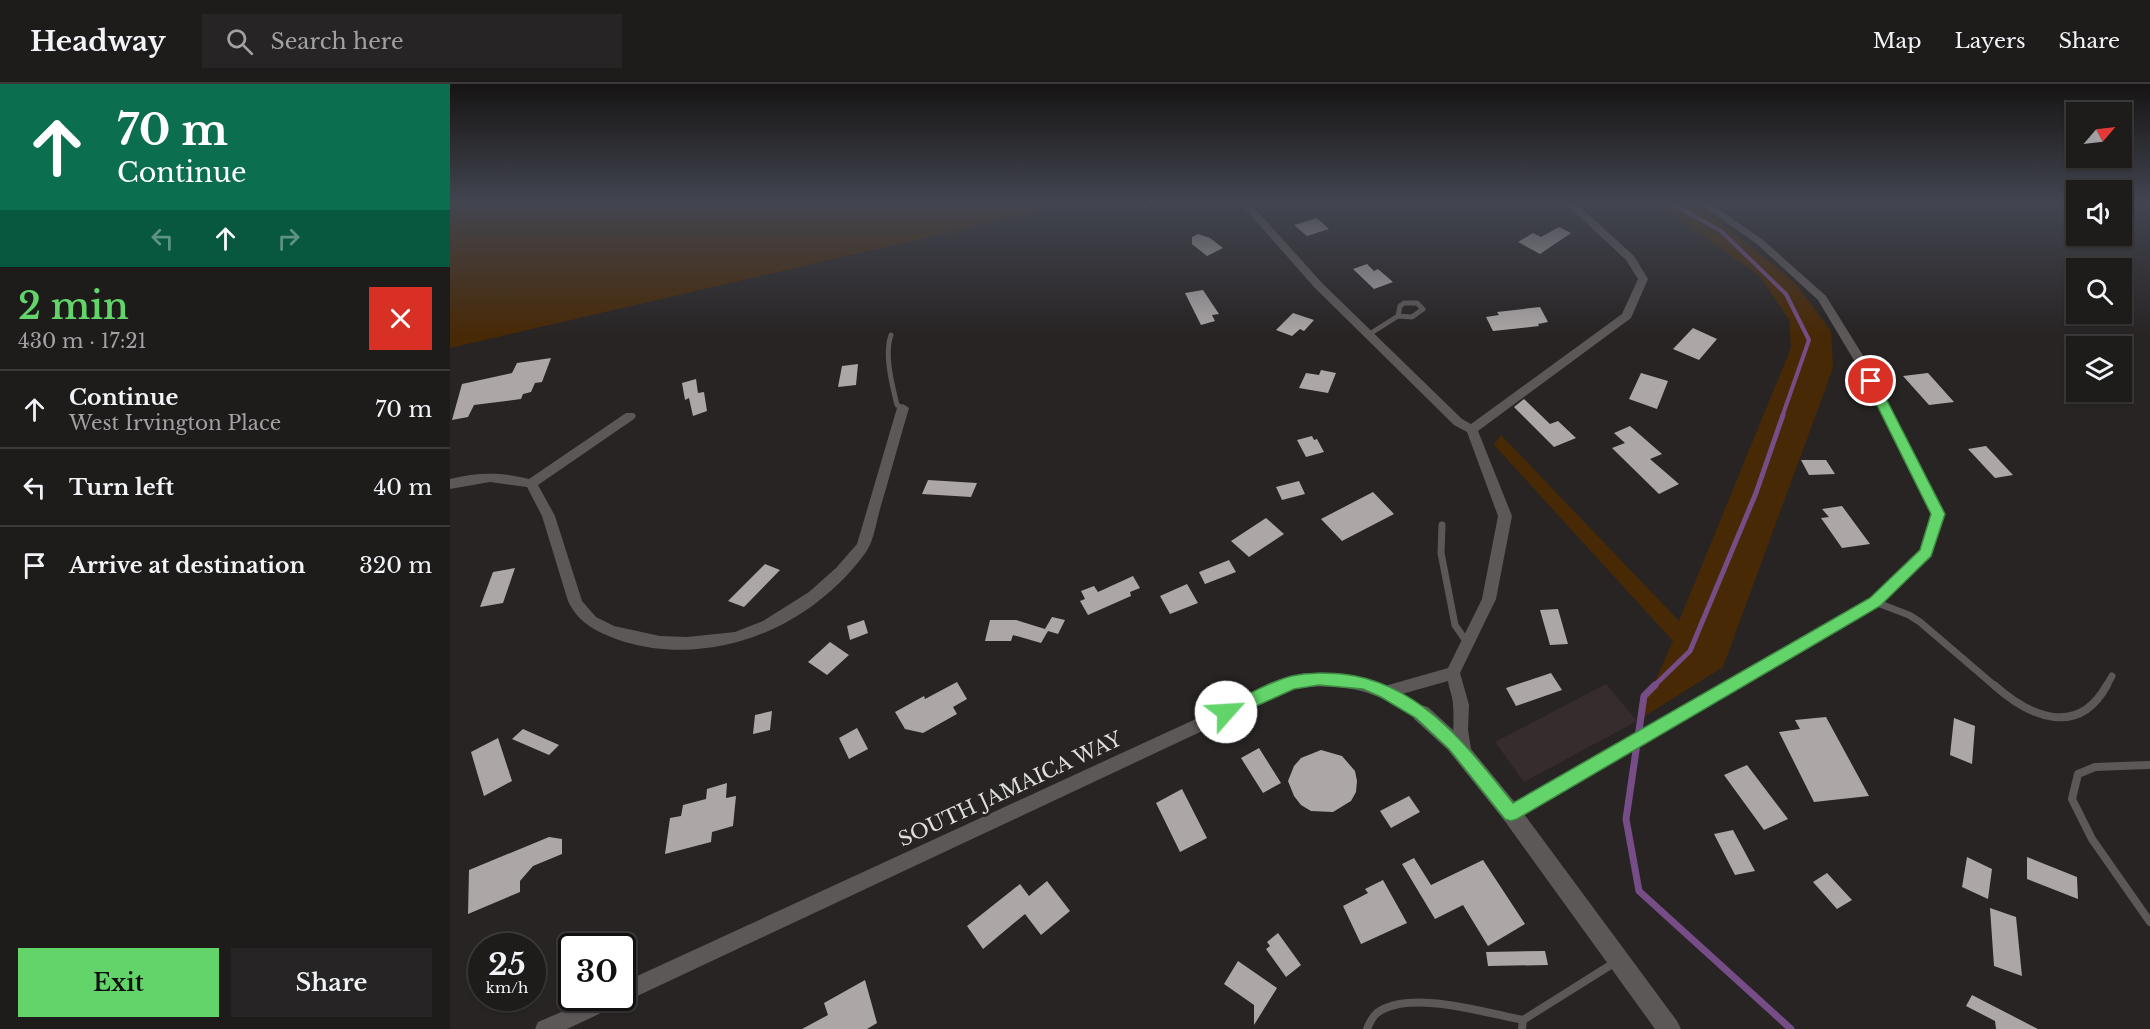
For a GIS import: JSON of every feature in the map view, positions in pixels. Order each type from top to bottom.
[{"type":"street","points":[[1284,247],[1368,335],[1458,422],[1472,430],[1505,516],[1489,599],[1453,673],[1461,705],[1460,730],[1464,755]]},
{"type":"street","points":[[1472,430],[1626,316],[1643,279],[1630,258],[1618,247]]},
{"type":"street","points":[[1511,813],[1875,602],[1926,553],[1938,514],[1861,362],[1822,298],[1766,247]]},
{"type":"street","points":[[450,484],[474,478],[502,476],[531,484],[545,506],[578,608],[596,624],[620,637],[652,643],[735,639],[754,632],[792,610],[851,564],[863,546],[903,408]]},
{"type":"street","points":[[531,484],[630,416]]},
{"type":"street","points":[[1386,692],[1453,673]]},
{"type":"street","name":"SOUTH JAMAICA WAY","points":[[636,987],[1292,682],[1319,678],[1364,683],[1386,692],[1421,713]]},
{"type":"street","points":[[1421,713],[1455,744],[1511,813],[1669,1029]]},
{"type":"street","points":[[545,1029],[585,1011]]},
{"type":"lane","points":[[1368,335],[1398,316]]},
{"type":"lane","points":[[891,335],[887,346],[892,370],[892,386],[897,405],[903,408]]},
{"type":"lane","points":[[1442,525],[1441,553],[1455,625],[1468,644]]},
{"type":"lane","points":[[1875,602],[1909,615],[1920,622],[2010,699],[2027,710],[2045,717],[2064,719],[2078,715],[2097,703],[2112,676]]},
{"type":"lane","points":[[2148,765],[2095,767],[2078,774],[2072,799],[2092,840],[2150,922]]},
{"type":"lane","points":[[1367,1029],[1376,1013],[1388,1008],[1422,1002],[1522,1025],[1619,960]]},
{"type":"shaded area","points":[[450,247],[886,247],[450,348]]},
{"type":"shaded area","points":[[1719,247],[1752,247],[1795,283],[1831,331],[1833,368],[1723,667],[1637,721],[1673,641],[1494,445],[1501,435],[1679,621],[1791,348],[1789,320],[1759,275]]},
{"type":"shaded area","points":[[1606,684],[1637,721],[1524,782],[1495,742]]},
{"type":"building","points":[[1196,247],[1223,248],[1207,256]]},
{"type":"building","points":[[1527,247],[1550,247],[1540,254]]},
{"type":"building","points":[[1367,264],[1374,271],[1378,269],[1393,282],[1374,289],[1353,269]]},
{"type":"building","points":[[1203,290],[1219,314],[1212,315],[1215,321],[1201,325],[1185,293]]},
{"type":"building","points":[[1540,307],[1548,322],[1538,324],[1539,326],[1493,331],[1486,317],[1499,315],[1497,312]]},
{"type":"building","points":[[1293,313],[1314,320],[1304,331],[1300,329],[1292,336],[1276,330]]},
{"type":"building","points":[[1693,328],[1717,339],[1699,360],[1673,349]]},
{"type":"building","points":[[551,358],[542,382],[535,383],[531,392],[523,394],[521,399],[474,405],[468,417],[452,420],[462,384],[512,373],[517,363]]},
{"type":"building","points":[[858,364],[856,385],[838,387],[842,366]]},
{"type":"building","points":[[1321,370],[1336,373],[1328,393],[1299,388],[1306,373],[1319,375]]},
{"type":"building","points":[[1641,373],[1668,381],[1657,409],[1629,399]]},
{"type":"building","points":[[1928,373],[1954,402],[1929,405],[1903,376]]},
{"type":"building","points":[[696,379],[698,393],[704,392],[707,411],[693,416],[689,398],[685,400],[682,383]]},
{"type":"building","points":[[1524,399],[1550,424],[1558,421],[1576,438],[1554,447],[1514,407]]},
{"type":"building","points":[[1630,426],[1662,454],[1650,459],[1679,484],[1659,494],[1612,448],[1625,443],[1614,433]]},
{"type":"building","points":[[1312,436],[1314,440],[1317,439],[1324,452],[1306,457],[1297,440]]},
{"type":"building","points":[[1986,446],[2013,475],[1995,478],[1968,449]]},
{"type":"building","points":[[1801,460],[1826,460],[1835,474],[1809,475]]},
{"type":"building","points":[[928,480],[977,483],[971,497],[922,494]]},
{"type":"building","points":[[1299,481],[1305,494],[1282,500],[1276,487]]},
{"type":"building","points":[[1373,492],[1394,514],[1342,541],[1321,519]]},
{"type":"building","points":[[1842,506],[1870,544],[1842,548],[1821,518],[1829,517],[1822,509]]},
{"type":"building","points":[[1266,518],[1284,534],[1249,557],[1231,541]]},
{"type":"building","points":[[1229,560],[1236,572],[1205,584],[1199,572]]},
{"type":"building","points":[[765,564],[780,570],[744,607],[728,601]]},
{"type":"building","points":[[515,568],[503,603],[480,607],[493,572]]},
{"type":"building","points":[[1133,576],[1140,588],[1130,592],[1131,596],[1088,615],[1080,601],[1085,599],[1081,591],[1094,586],[1098,592]]},
{"type":"building","points":[[1187,584],[1198,603],[1170,614],[1160,596]]},
{"type":"building","points":[[1558,609],[1568,644],[1550,645],[1540,610]]},
{"type":"building","points":[[1052,617],[1065,620],[1058,634],[1048,631],[1041,643],[1013,635],[1011,641],[985,641],[990,620],[1016,620],[1045,629]]},
{"type":"building","points":[[864,620],[868,633],[850,640],[847,626]]},
{"type":"building","points":[[830,642],[849,655],[827,675],[808,662]]},
{"type":"building","points":[[1551,673],[1562,690],[1516,706],[1506,688]]},
{"type":"building","points":[[957,682],[967,699],[953,707],[957,714],[923,733],[905,729],[895,712]]},
{"type":"building","points":[[772,711],[770,730],[753,734],[755,715]]},
{"type":"building","points":[[1826,717],[1869,796],[1814,802],[1779,732],[1800,729],[1795,720]]},
{"type":"building","points":[[1954,718],[1975,726],[1972,764],[1950,755]]},
{"type":"building","points":[[857,728],[868,749],[849,759],[839,738]]},
{"type":"building","points":[[523,729],[559,745],[549,755],[512,739]]},
{"type":"building","points":[[498,738],[512,781],[484,796],[471,752]]},
{"type":"building","points":[[1259,748],[1281,783],[1263,793],[1241,758]]},
{"type":"building","points":[[1321,750],[1342,756],[1355,771],[1357,781],[1356,792],[1351,801],[1333,812],[1311,811],[1301,805],[1294,796],[1288,781],[1294,766],[1301,758]]},
{"type":"building","points":[[1747,765],[1788,819],[1764,830],[1724,775]]},
{"type":"building","points":[[727,783],[726,798],[736,796],[733,826],[712,832],[711,842],[665,854],[670,818],[681,816],[683,805],[706,799],[707,789]]},
{"type":"building","points":[[1182,789],[1207,838],[1180,852],[1156,803]]},
{"type":"building","points":[[1409,796],[1420,812],[1391,828],[1380,811]]},
{"type":"building","points":[[1733,830],[1755,871],[1735,875],[1714,834]]},
{"type":"building","points":[[549,837],[562,839],[562,854],[533,866],[520,881],[520,892],[468,914],[469,870]]},
{"type":"building","points":[[1967,857],[1992,869],[1988,899],[1962,887]]},
{"type":"building","points":[[2027,857],[2077,877],[2078,899],[2027,879]]},
{"type":"building","points":[[1414,858],[1431,885],[1483,860],[1525,924],[1488,946],[1463,905],[1435,919],[1402,864]]},
{"type":"building","points":[[1827,873],[1852,900],[1837,909],[1813,882]]},
{"type":"building","points":[[1383,880],[1407,923],[1361,944],[1343,906],[1368,893],[1365,889]]},
{"type":"building","points":[[1047,881],[1070,911],[1041,935],[1025,914],[983,949],[967,926],[1020,884],[1029,896]]},
{"type":"building","points":[[1990,908],[2016,917],[2022,976],[1994,966]]},
{"type":"building","points":[[1278,933],[1301,965],[1286,977],[1266,949],[1270,946],[1267,942]]},
{"type":"building","points":[[1545,951],[1548,965],[1488,966],[1486,952]]},
{"type":"building","points":[[1238,961],[1277,988],[1254,1025],[1254,1005],[1224,984]]},
{"type":"building","points":[[865,980],[877,1023],[867,1029],[802,1029],[828,1015],[824,1003]]},
{"type":"building","points":[[1972,995],[2038,1029],[1996,1029],[1995,1021],[1966,1006]]},
{"type":"waterway","points":[[1738,247],[1786,294],[1809,340],[1782,417]]},
{"type":"waterway","points":[[1653,687],[1690,651],[1756,493],[1783,415]]},
{"type":"waterway","points":[[1653,687],[1644,696],[1626,819],[1639,891],[1791,1029]]},
{"type":"route","points":[[1226,712],[1292,682],[1319,678],[1364,683],[1386,692],[1421,713],[1455,744],[1511,813],[1875,602],[1926,553],[1938,514],[1871,381]]}]
